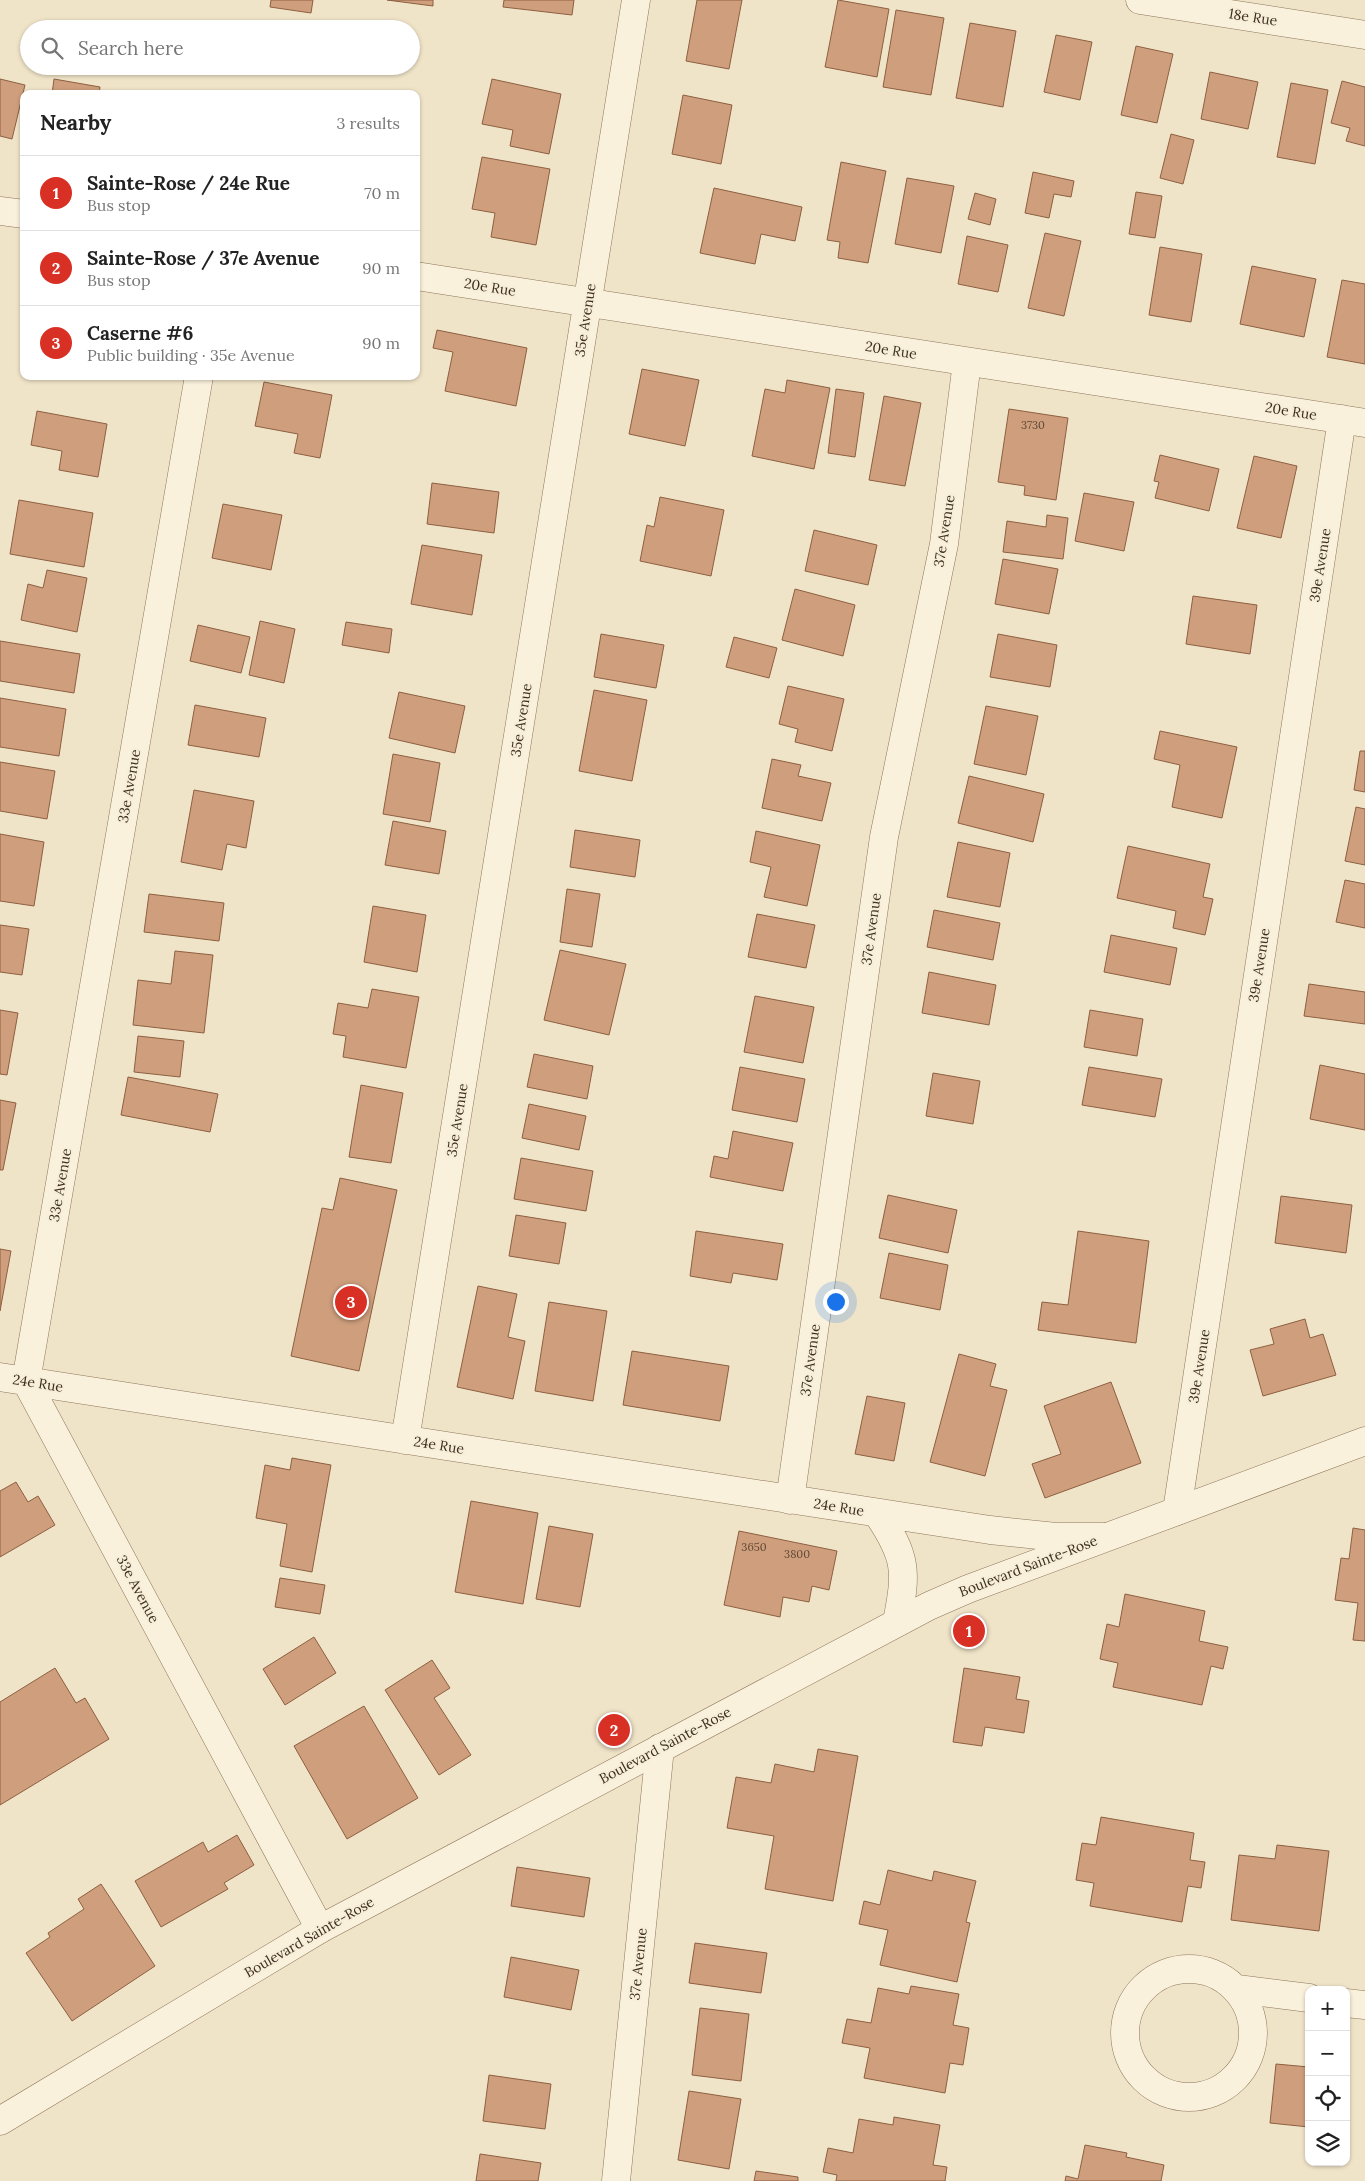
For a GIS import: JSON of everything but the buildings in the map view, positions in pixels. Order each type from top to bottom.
[{"type":"street","name":"35e Avenue","points":[[406,1440],[636,0]]},
{"type":"street","name":"18e Rue","points":[[1140,0],[1365,35]]},
{"type":"street","points":[[0,211],[20,214]]},
{"type":"street","name":"20e Rue","points":[[420,277],[1353,421]]},
{"type":"street","name":"37e Avenue","points":[[790,1500],[884,837],[944,544],[967,362]]},
{"type":"street","name":"33e Avenue","points":[[198,380],[26,1381],[320,1928]]},
{"type":"street","name":"39e Avenue","points":[[1177,1511],[1353,421]]},
{"type":"street","name":"24e Rue","points":[[0,1377],[877,1514],[1056,1537],[1104,1538]]},
{"type":"street","points":[[0,1398],[26,1381]]},
{"type":"street","name":"Boulevard Sainte-Rose","points":[[0,2121],[320,1928],[897,1622],[968,1588],[1365,1442]]},
{"type":"street","name":"24e Rue","points":[[877,1514],[894,1538],[902,1558],[904,1588],[897,1622]]},
{"type":"street","name":"37e Avenue","points":[[616,2181],[660,1748]]},
{"type":"street","points":[[1237,1989],[1248,2006],[1254,2026],[1252,2047],[1244,2067],[1231,2082],[1213,2093],[1193,2098],[1172,2095],[1153,2087],[1138,2072],[1128,2054],[1124,2033],[1128,2012],[1138,1992],[1155,1977],[1175,1970],[1198,1969],[1219,1975],[1237,1989],[1305,1998]]},
{"type":"street","points":[[1350,2003],[1365,2005]]},
{"type":"place","name":"Caserne #6","points":[[351,1302]]},
{"type":"place","name":"Sainte-Rose / 24e Rue","points":[[969,1631]]},
{"type":"place","name":"Sainte-Rose / 37e Avenue","points":[[614,1730]]}]
